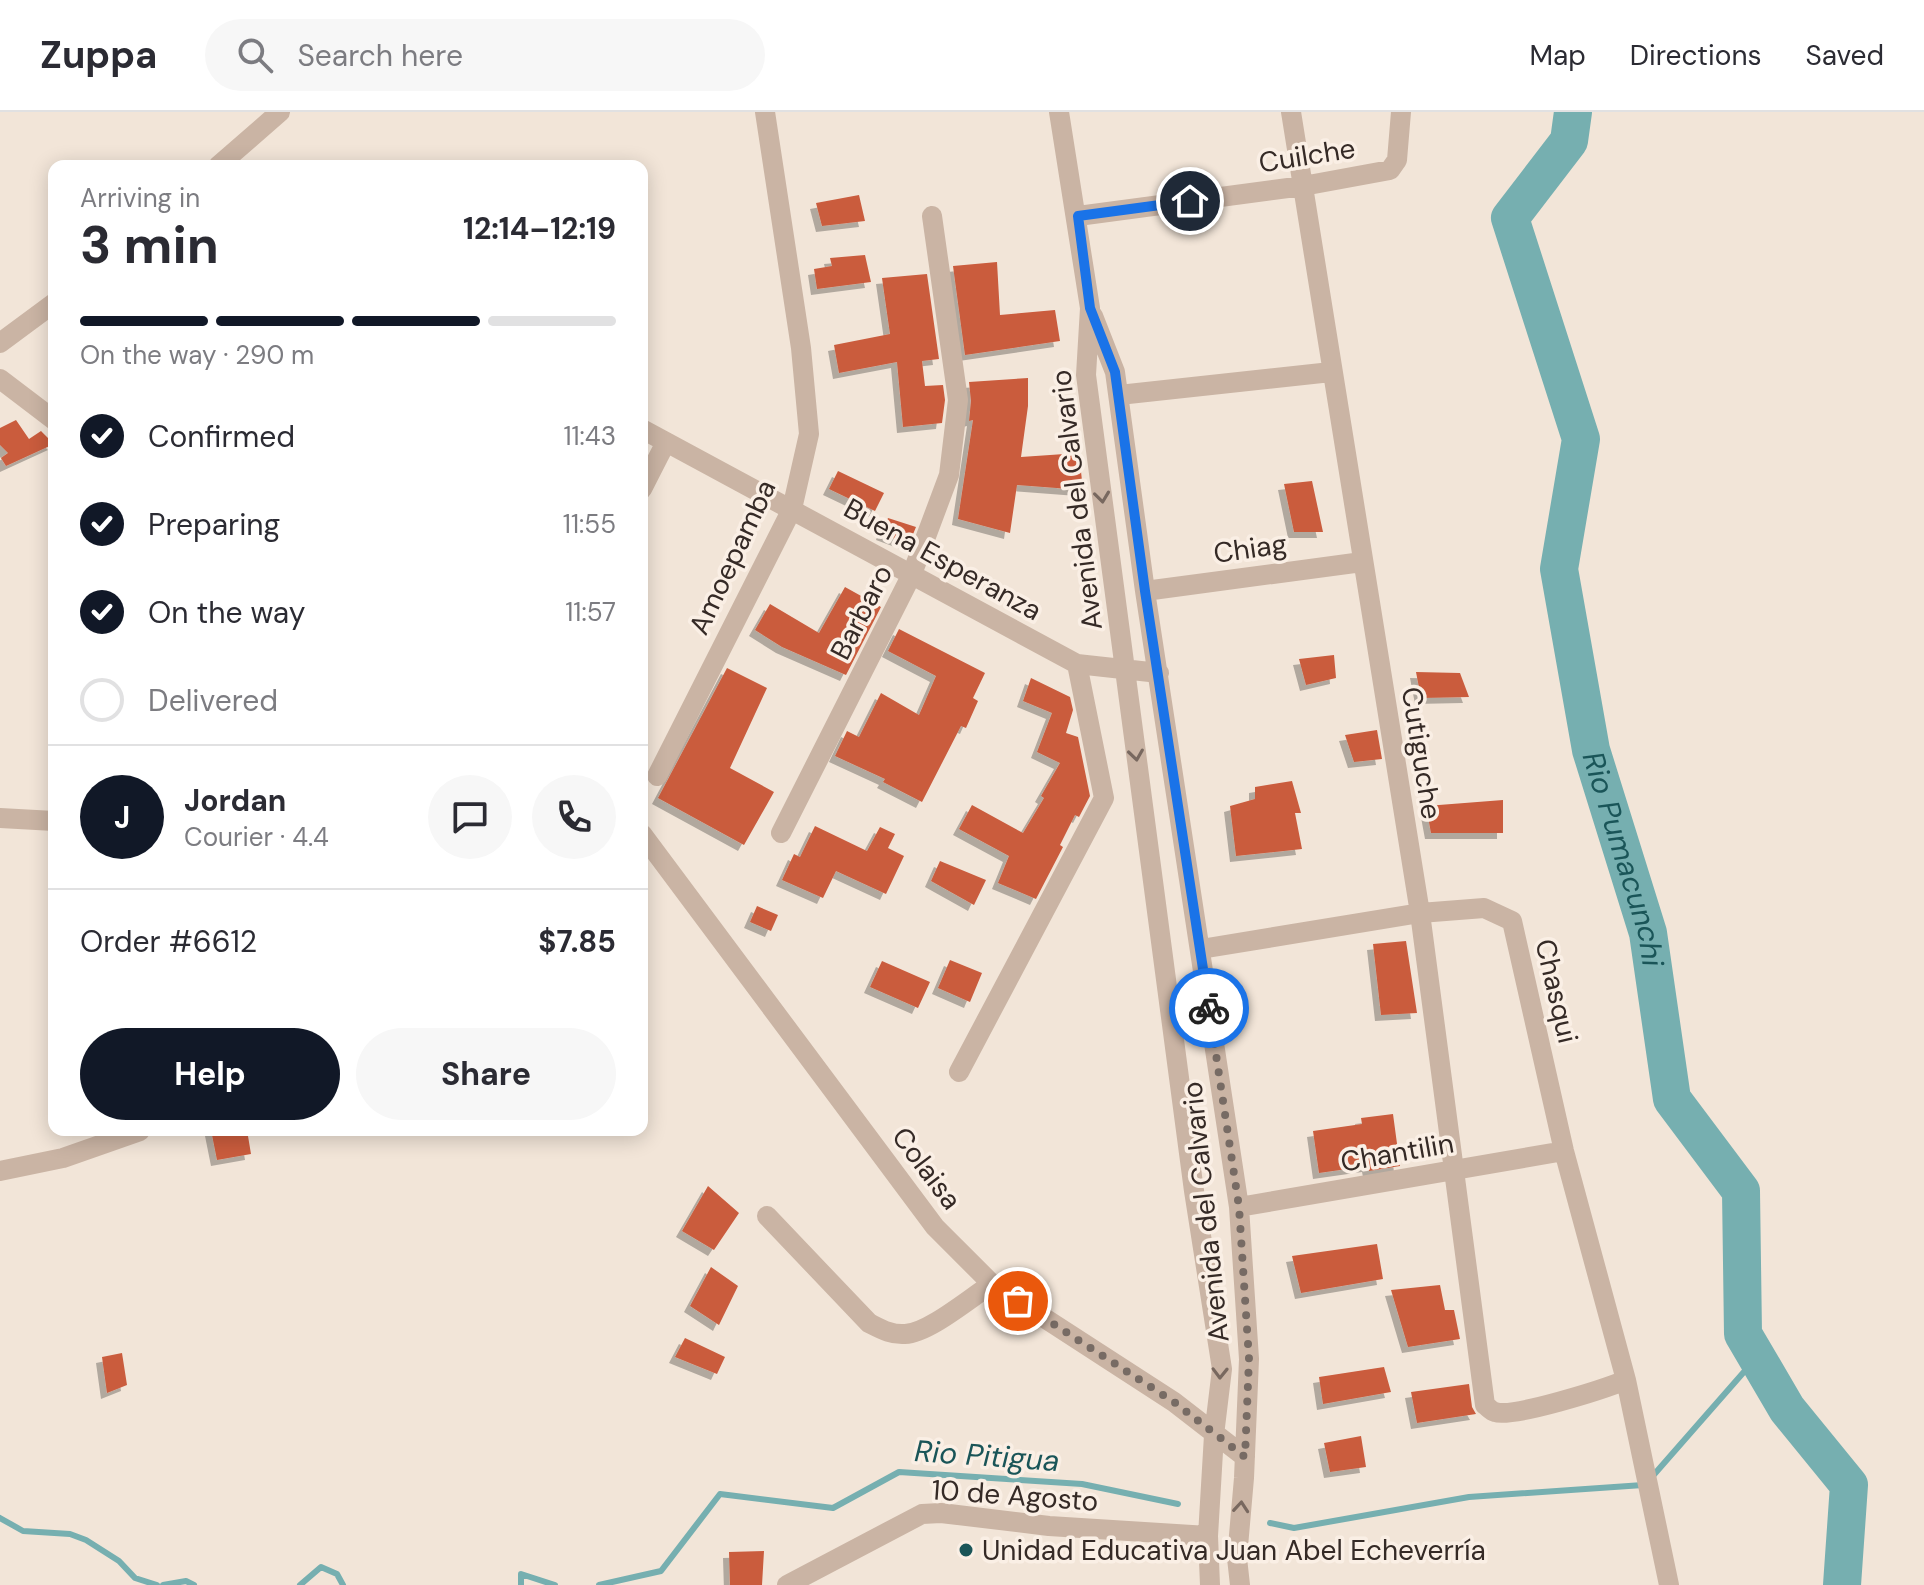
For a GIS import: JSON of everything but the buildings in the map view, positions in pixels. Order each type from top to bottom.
[{"type":"street","points":[[225,160],[280,112]]},
{"type":"street","name":"Amoepamba","points":[[657,776],[792,509],[809,434],[801,348],[765,112]]},
{"type":"street","points":[[1059,112],[1078,216],[1090,308]]},
{"type":"street","name":"Cutiguche","points":[[1291,112],[1420,913],[1485,1405],[1495,1412],[1515,1411],[1595,1392],[1626,1380]]},
{"type":"street","name":"Cuilche","points":[[1078,216],[1303,186],[1390,170],[1397,160],[1401,112]]},
{"type":"street","name":"Barbaro","points":[[781,833],[912,574],[949,475],[958,400],[932,216]]},
{"type":"street","points":[[0,343],[48,307]]},
{"type":"street","name":"Avenida del Calvario","points":[[1090,308],[1115,372],[1119,395],[1145,591],[1239,1207],[1249,1359],[1237,1558],[1240,1585]]},
{"type":"street","name":"Avenida del Calvario","points":[[1090,308],[1086,375],[1194,1191],[1222,1369],[1214,1435],[1208,1536],[1210,1585]]},
{"type":"street","points":[[1119,395],[1331,372]]},
{"type":"street","points":[[0,379],[48,415]]},
{"type":"street","name":"Buena Esperanza","points":[[648,432],[1077,664]]},
{"type":"street","points":[[648,477],[666,442]]},
{"type":"street","name":"Chiag","points":[[1145,591],[1362,562]]},
{"type":"street","points":[[959,1072],[1104,798],[1077,664],[1159,673]]},
{"type":"street","points":[[0,818],[48,821]]},
{"type":"street","name":"Colaisa","points":[[648,842],[935,1227],[992,1284],[1174,1402],[1245,1457]]},
{"type":"street","name":"Chasqui","points":[[1201,949],[1420,913],[1484,908],[1512,921],[1564,1151],[1626,1380],[1669,1585]]},
{"type":"street","points":[[0,1171],[63,1158],[126,1136]]},
{"type":"street","name":"Chantilin","points":[[1239,1207],[1564,1151]]},
{"type":"street","points":[[767,1216],[869,1323],[888,1332],[908,1334],[931,1324],[992,1284]]},
{"type":"street","name":"10 de Agosto","points":[[787,1585],[922,1514],[941,1513],[1049,1526],[1208,1536]]},
{"type":"waterway","name":"Rio Pumacunchi","points":[[1573,112],[1569,141],[1510,218],[1581,439],[1559,569],[1591,750],[1648,933],[1672,1099],[1741,1191],[1743,1334],[1787,1409],[1849,1485],[1842,1585]]},
{"type":"waterway","name":"Rio Pitigua","points":[[1651,1478],[1757,1357]]},
{"type":"waterway","name":"Rio Pitigua","points":[[599,1585],[661,1571],[720,1494],[833,1508],[899,1472],[1082,1484],[1178,1504]]},
{"type":"waterway","name":"Rio Pitigua","points":[[1270,1523],[1294,1528],[1469,1497],[1643,1485]]},
{"type":"waterway","name":"Rio Pitigua","points":[[0,1518],[23,1531],[70,1534],[86,1540],[119,1561],[135,1578],[157,1585]]},
{"type":"waterway","name":"Rio Pitigua","points":[[300,1585],[321,1567],[337,1574],[343,1585]]},
{"type":"waterway","name":"Rio Pitigua","points":[[521,1585],[521,1574],[555,1585]]},
{"type":"waterway","name":"Rio Pitigua","points":[[163,1585],[186,1581],[194,1585]]},
{"type":"way so far","points":[[1018,1301],[1174,1402],[1245,1457],[1249,1359],[1239,1207],[1209,1008]]},
{"type":"place","name":"Unidad Educativa Juan Abel Echeverría","points":[[966,1550]]},
{"type":"route","points":[[1190,201],[1078,216],[1090,308],[1115,372],[1209,1008]]}]
